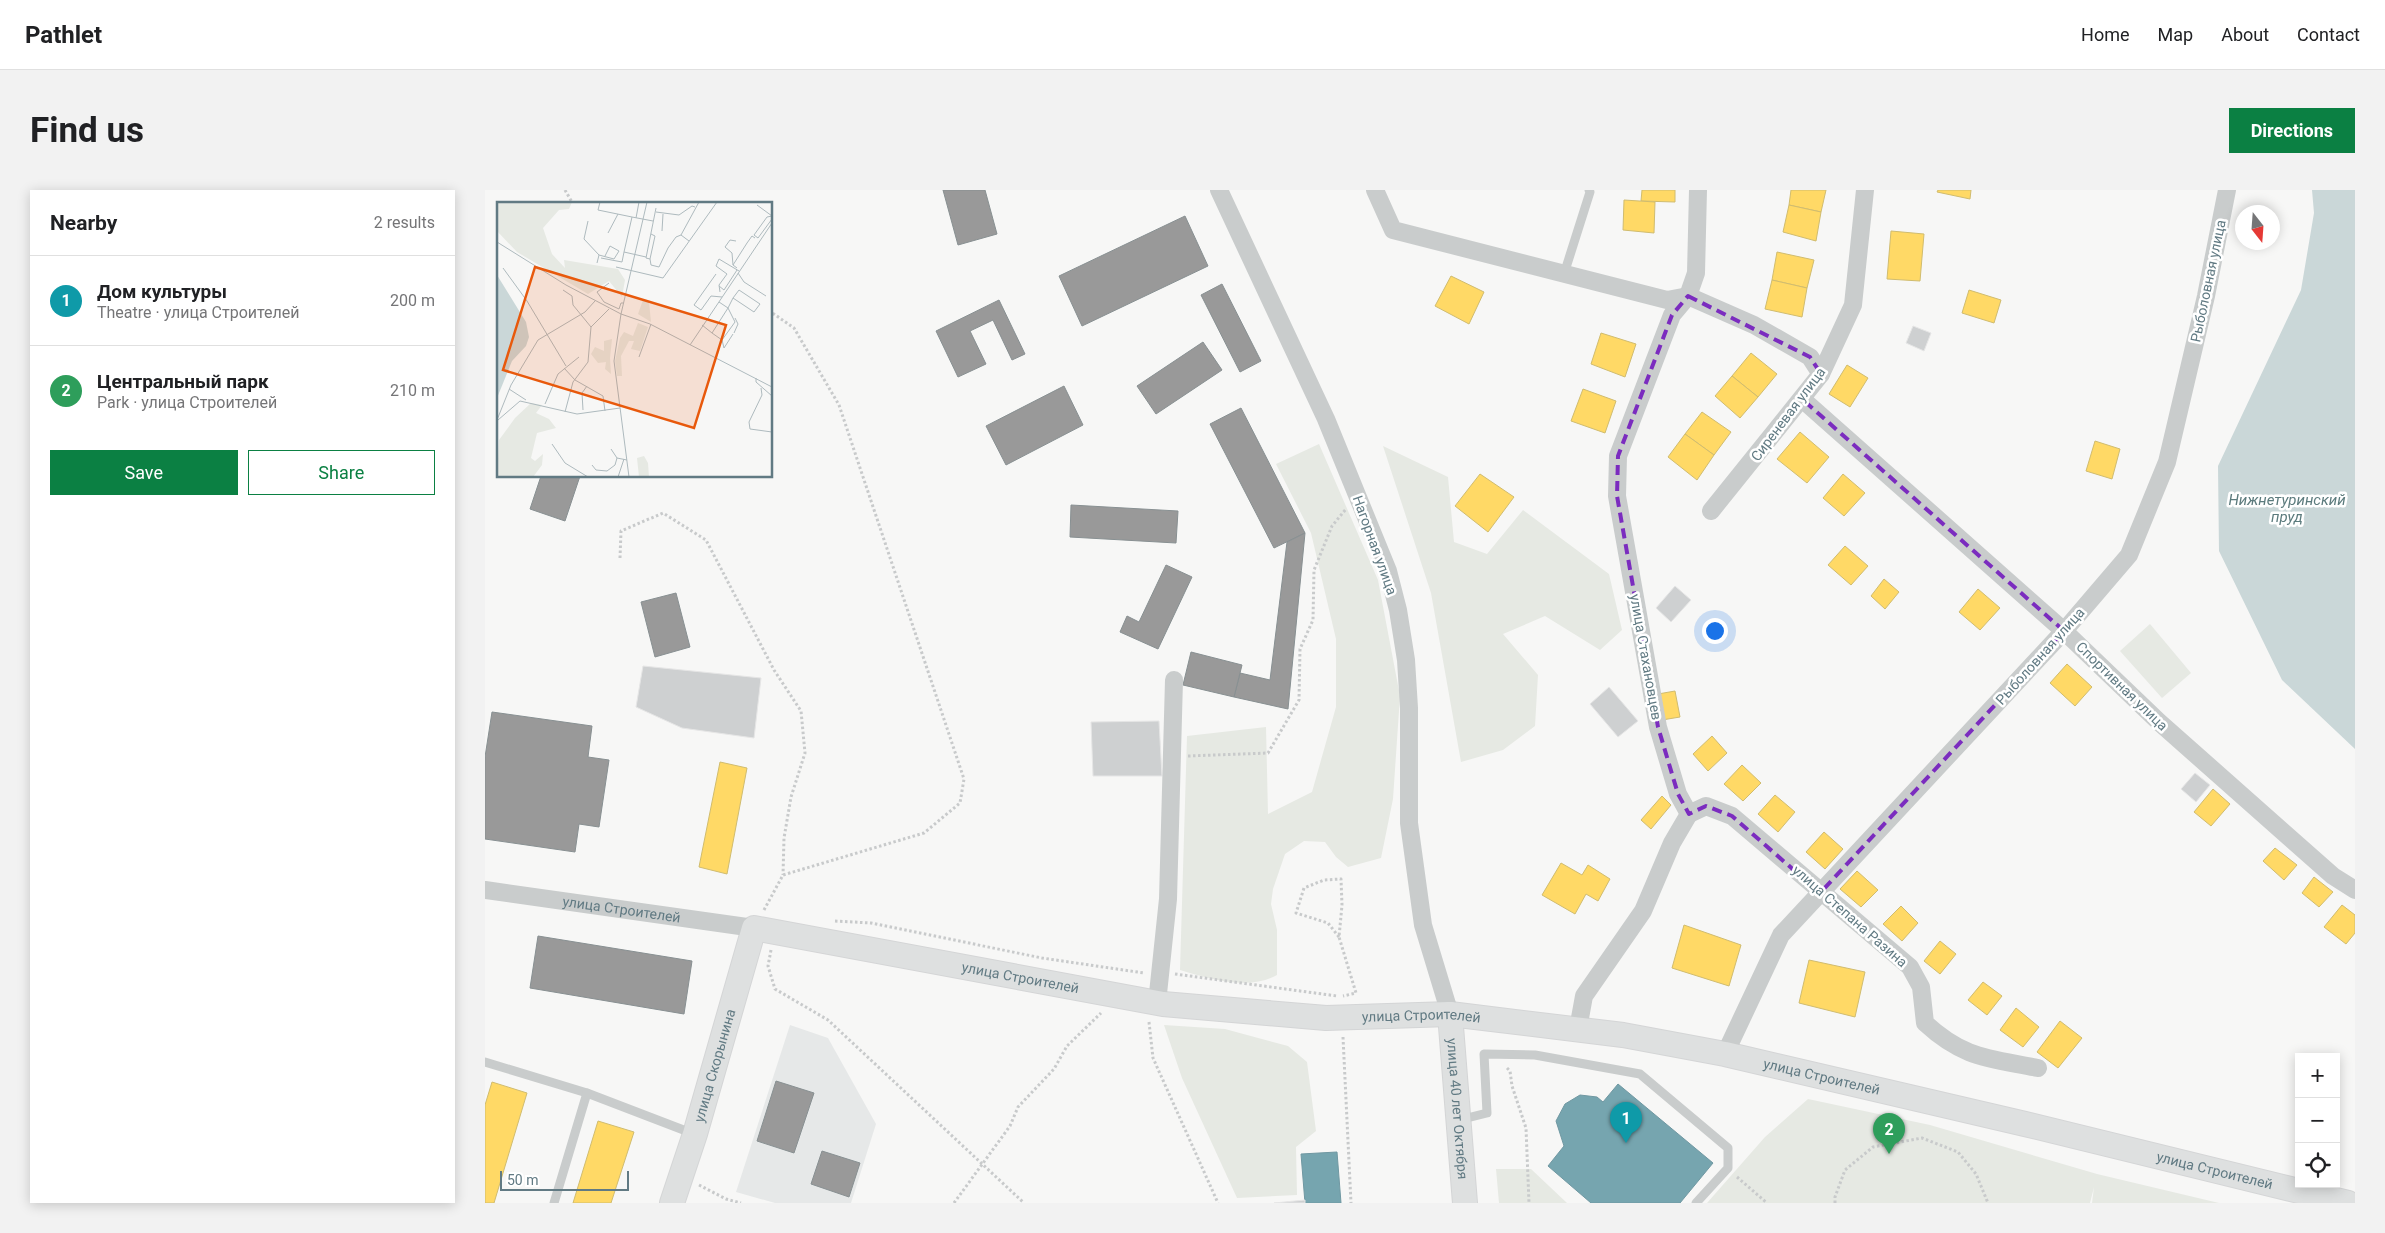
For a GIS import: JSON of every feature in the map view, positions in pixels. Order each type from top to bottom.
[{"type":"main road","name":"улица Строителей","points":[[765,930],[1157,1003],[1326,1018],[1342,1007],[1450,1014],[1578,1028],[1725,1054],[2025,1124],[2348,1203]]},
{"type":"main road","name":"улица Скорынина","points":[[672,1203],[765,930]]},
{"type":"main road","name":"улица 40 лет Октября","points":[[1450,1014],[1465,1203]]},
{"type":"street","name":"Нагорная улица","points":[[1219,190],[1325,419],[1387,571],[1399,619],[1406,660],[1409,708],[1409,823],[1423,925],[1450,1014]]},
{"type":"street","points":[[1375,190],[1393,230],[1667,300],[1688,296],[1754,325],[1810,357],[1821,374]]},
{"type":"street","points":[[1688,296],[1696,273],[1697,190]]},
{"type":"street","name":"Сиреневая улица","points":[[1711,512],[1821,374],[1853,305],[1865,190]]},
{"type":"street","name":"Рыболовная улица","points":[[1725,1054],[1781,934],[2064,631],[2129,555],[2167,462],[2206,296],[2227,190]]},
{"type":"street","name":"улица Стахановцев","points":[[1688,296],[1672,315],[1618,456],[1617,496],[1658,727],[1678,794],[1689,814]]},
{"type":"street","name":"Спортивная улица","points":[[1802,399],[2064,631],[2159,722],[2333,876],[2355,890]]},
{"type":"street","points":[[1157,1003],[1168,899],[1174,680]]},
{"type":"street","name":"улица Степана Разина","points":[[1689,814],[1706,806],[1732,816],[1773,848],[1820,892],[1910,967],[1921,987],[1925,1023],[1943,1040],[1972,1055],[2038,1068]]},
{"type":"street","points":[[1578,1028],[1584,996],[1643,911],[1672,843],[1689,814]]},
{"type":"street","name":"улица Строителей","points":[[485,890],[765,930]]},
{"type":"lane","points":[[1564,274],[1590,192],[1589,190]]},
{"type":"lane","points":[[1458,1120],[1487,1113],[1485,1054],[1535,1055],[1640,1074],[1728,1148],[1728,1168],[1696,1203]]},
{"type":"lane","points":[[485,1062],[587,1093],[695,1134]]},
{"type":"lane","points":[[554,1203],[587,1093]]},
{"type":"path","points":[[565,190],[572,202]]},
{"type":"path","points":[[773,313],[794,328],[839,405],[964,779],[960,803],[924,833],[783,875]]},
{"type":"path","points":[[1173,756],[1268,753],[1299,700],[1300,648],[1313,620],[1314,570],[1332,526],[1357,494]]},
{"type":"path","points":[[620,558],[621,531],[663,513],[706,540],[775,670],[801,711],[805,753],[791,797],[784,838],[783,875],[765,930],[768,966],[775,989],[828,1020],[982,1166],[1024,1203]]},
{"type":"path","points":[[1339,937],[1328,923],[1296,913],[1305,888],[1324,880],[1341,879],[1342,905],[1339,937],[1355,992],[1342,1007],[1351,1203]]},
{"type":"path","points":[[834,921],[871,923],[1042,958],[1147,973],[1161,973],[1342,1007]]},
{"type":"path","points":[[954,1203],[1010,1126],[1018,1107],[1054,1069],[1067,1046],[1098,1016],[1113,994]]},
{"type":"path","points":[[1157,1003],[1149,1024],[1153,1058],[1218,1203]]},
{"type":"path","points":[[1487,1054],[1511,1071],[1513,1086],[1526,1128],[1529,1203]]},
{"type":"path","points":[[1835,1203],[1835,1197],[1845,1170],[1873,1147],[1922,1138],[1958,1152],[1976,1174],[1988,1203]]},
{"type":"path","points":[[1728,1168],[1767,1203]]},
{"type":"path","points":[[692,1181],[727,1199],[741,1203]]},
{"type":"highlighted area","points":[[1688,296],[1810,357],[1821,374],[1802,399],[2064,631],[1820,893],[1732,816],[1706,806],[1689,814],[1678,794],[1658,727],[1617,496],[1618,456],[1672,315]]},
{"type":"shaded area","points":[[1319,444],[1378,580],[1400,696],[1393,799],[1381,858],[1348,867],[1336,857],[1325,842],[1304,841],[1285,854],[1273,889],[1271,904],[1277,930],[1277,975],[1266,980],[1242,983],[1216,980],[1180,970],[1187,736],[1266,727],[1268,814],[1312,792],[1336,707],[1336,639],[1311,533],[1276,464]]},
{"type":"shaded area","points":[[1383,446],[1448,477],[1454,542],[1487,554],[1523,510],[1609,574],[1622,630],[1600,650],[1545,616],[1503,634],[1538,675],[1535,726],[1503,750],[1461,762],[1431,593]]},
{"type":"shaded area","points":[[2150,624],[2191,673],[2162,698],[2120,651]]},
{"type":"shaded area","points":[[790,1025],[828,1038],[876,1124],[851,1203],[775,1203],[736,1192]]},
{"type":"shaded area","points":[[1164,1025],[1225,1029],[1288,1046],[1307,1062],[1316,1131],[1296,1147],[1297,1195],[1237,1198],[1182,1078]]},
{"type":"shaded area","points":[[1808,1099],[1930,1125],[2097,1174],[2219,1203],[2092,1203],[2094,1187],[2090,1203],[1707,1203],[1765,1137]]},
{"type":"shaded area","points":[[1496,1169],[1531,1169],[1567,1203],[1499,1203]]},
{"type":"water","name":"Нижнетуринский пруд","points":[[2312,190],[2355,190],[2355,749],[2282,680],[2219,551],[2218,466],[2301,290],[2314,213]]},
{"type":"building: Homes","points":[[1642,190],[1675,190],[1675,202],[1641,201]]},
{"type":"building: Homes","points":[[1791,190],[1826,190],[1821,212],[1789,205]]},
{"type":"building: Homes","points":[[1938,190],[1971,190],[1970,199],[1937,192]]},
{"type":"building: Homes","points":[[1624,200],[1655,202],[1654,233],[1623,230]]},
{"type":"building: Homes","points":[[1789,205],[1821,212],[1816,241],[1783,232]]},
{"type":"building: Homes","points":[[1891,231],[1924,234],[1920,281],[1887,279]]},
{"type":"building: Homes","points":[[1777,252],[1814,260],[1807,288],[1772,280]]},
{"type":"building: Homes","points":[[1451,276],[1484,292],[1469,324],[1435,306]]},
{"type":"building: Homes","points":[[1772,280],[1807,288],[1802,317],[1765,309]]},
{"type":"building: Homes","points":[[1969,290],[2001,300],[1994,323],[1962,313]]},
{"type":"building: Homes","points":[[1601,333],[1636,344],[1625,377],[1591,364]]},
{"type":"building: Homes","points":[[1751,353],[1777,374],[1758,397],[1732,376]]},
{"type":"building: Homes","points":[[1847,365],[1868,378],[1850,407],[1829,394]]},
{"type":"building: Homes","points":[[1732,376],[1758,397],[1740,418],[1715,396]]},
{"type":"building: Homes","points":[[1583,389],[1616,401],[1605,433],[1571,421]]},
{"type":"building: Homes","points":[[1702,412],[1731,432],[1714,455],[1685,434]]},
{"type":"building: Homes","points":[[1800,432],[1829,457],[1807,483],[1777,459]]},
{"type":"building: Homes","points":[[1685,434],[1714,455],[1697,480],[1668,457]]},
{"type":"building: Homes","points":[[2095,441],[2120,449],[2112,479],[2086,471]]},
{"type":"building: Homes","points":[[1480,474],[1514,497],[1488,532],[1455,506]]},
{"type":"building: Homes","points":[[1843,474],[1865,493],[1844,516],[1823,498]]},
{"type":"building: Homes","points":[[1845,546],[1868,566],[1851,585],[1828,565]]},
{"type":"building: Homes","points":[[1884,579],[1899,592],[1885,609],[1871,596]]},
{"type":"building: Homes","points":[[1978,589],[2000,608],[1980,630],[1959,612]]},
{"type":"building: Homes","points":[[2067,664],[2092,687],[2075,706],[2050,683]]},
{"type":"building: Homes","points":[[1675,691],[1680,717],[1662,720],[1658,694]]},
{"type":"building: Homes","points":[[1712,736],[1727,753],[1708,771],[1693,754]]},
{"type":"building: Homes","points":[[720,762],[747,768],[727,874],[699,867]]},
{"type":"building: Homes","points":[[1742,765],[1761,783],[1743,801],[1724,784]]},
{"type":"building: Homes","points":[[2213,789],[2230,804],[2211,826],[2194,812]]},
{"type":"building: Homes","points":[[1775,795],[1795,812],[1778,832],[1758,814]]},
{"type":"building: Homes","points":[[1662,796],[1671,805],[1651,829],[1641,820]]},
{"type":"building: Homes","points":[[1824,832],[1843,849],[1825,869],[1806,852]]},
{"type":"building: Homes","points":[[2275,848],[2297,865],[2284,880],[2263,861]]},
{"type":"building: Homes","points":[[1561,863],[1582,875],[1588,865],[1610,879],[1598,901],[1586,894],[1575,914],[1542,895]]},
{"type":"building: Homes","points":[[1857,871],[1878,890],[1861,907],[1840,889]]},
{"type":"building: Homes","points":[[2314,877],[2333,892],[2319,907],[2302,893]]},
{"type":"building: Homes","points":[[2342,905],[2355,915],[2355,933],[2346,944],[2324,927]]},
{"type":"building: Homes","points":[[1901,906],[1918,923],[1902,941],[1883,924]]},
{"type":"building: Homes","points":[[1684,925],[1741,945],[1729,986],[1672,968]]},
{"type":"building: Homes","points":[[1940,941],[1956,954],[1940,974],[1924,961]]},
{"type":"building: Homes","points":[[1809,960],[1865,972],[1855,1017],[1799,1003]]},
{"type":"building: Homes","points":[[1983,982],[2002,996],[1987,1015],[1968,1000]]},
{"type":"building: Homes","points":[[2016,1008],[2039,1027],[2023,1047],[2000,1030]]},
{"type":"building: Homes","points":[[2060,1021],[2082,1038],[2058,1068],[2037,1052]]},
{"type":"building: Homes","points":[[492,1082],[527,1093],[494,1203],[485,1203],[485,1105]]},
{"type":"building: Homes","points":[[598,1121],[634,1132],[611,1203],[573,1203]]},
{"type":"building: Public","points":[[1618,1084],[1713,1163],[1680,1203],[1591,1203],[1548,1166],[1564,1146],[1556,1121],[1565,1104],[1580,1095],[1597,1097],[1603,1102]]},
{"type":"building: Public","points":[[1337,1152],[1341,1203],[1305,1203],[1301,1154]]},
{"type":"building: Industry","points":[[943,190],[985,190],[997,234],[958,245]]},
{"type":"building: Industry","points":[[1185,216],[1208,266],[1082,326],[1059,276]]},
{"type":"building: Industry","points":[[1222,284],[1261,361],[1240,372],[1201,295]]},
{"type":"building: Industry","points":[[999,300],[1025,354],[1012,360],[993,320],[970,331],[986,364],[958,377],[936,331]]},
{"type":"building: Industry","points":[[1203,342],[1222,370],[1156,414],[1137,386]]},
{"type":"building: Industry","points":[[1064,386],[1083,425],[1006,465],[986,426]]},
{"type":"building: Industry","points":[[1241,408],[1305,533],[1274,548],[1210,424]]},
{"type":"building: Industry","points":[[540,478],[579,478],[565,521],[530,509]]},
{"type":"building: Industry","points":[[1071,505],[1178,511],[1176,543],[1070,537]]},
{"type":"building: Industry","points":[[1305,533],[1288,709],[1234,697],[1240,673],[1270,680],[1287,542]]},
{"type":"building: Industry","points":[[1166,565],[1192,577],[1158,649],[1120,632],[1127,616],[1139,622]]},
{"type":"building: Industry","points":[[676,593],[690,647],[655,657],[641,602]]},
{"type":"building: Industry","points":[[1191,652],[1242,665],[1234,697],[1183,685]]},
{"type":"building: Industry","points":[[492,712],[592,726],[588,757],[609,760],[599,827],[579,824],[575,852],[485,839],[485,757]]},
{"type":"building: Industry","points":[[538,936],[692,961],[684,1014],[530,988]]},
{"type":"building: Industry","points":[[776,1081],[814,1093],[794,1153],[757,1141]]},
{"type":"building: Industry","points":[[822,1151],[860,1163],[849,1197],[811,1184]]},
{"type":"building: Other","points":[[1913,326],[1931,333],[1924,351],[1906,343]]},
{"type":"building: Other","points":[[1675,586],[1691,600],[1671,622],[1656,608]]},
{"type":"building: Other","points":[[643,666],[761,678],[754,738],[682,728],[636,707]]},
{"type":"building: Other","points":[[1609,687],[1638,721],[1618,737],[1590,704]]},
{"type":"building: Other","points":[[1159,721],[1162,776],[1093,776],[1091,722]]},
{"type":"building: Other","points":[[2195,773],[2210,785],[2196,802],[2181,789]]},
{"type":"building: Other","points":[[1305,1200],[1305,1203],[1274,1203]]},
{"type":"place","name":"Дом культуры","points":[[1626,1143]]},
{"type":"place","name":"Центральный парк","points":[[1889,1154]]}]
